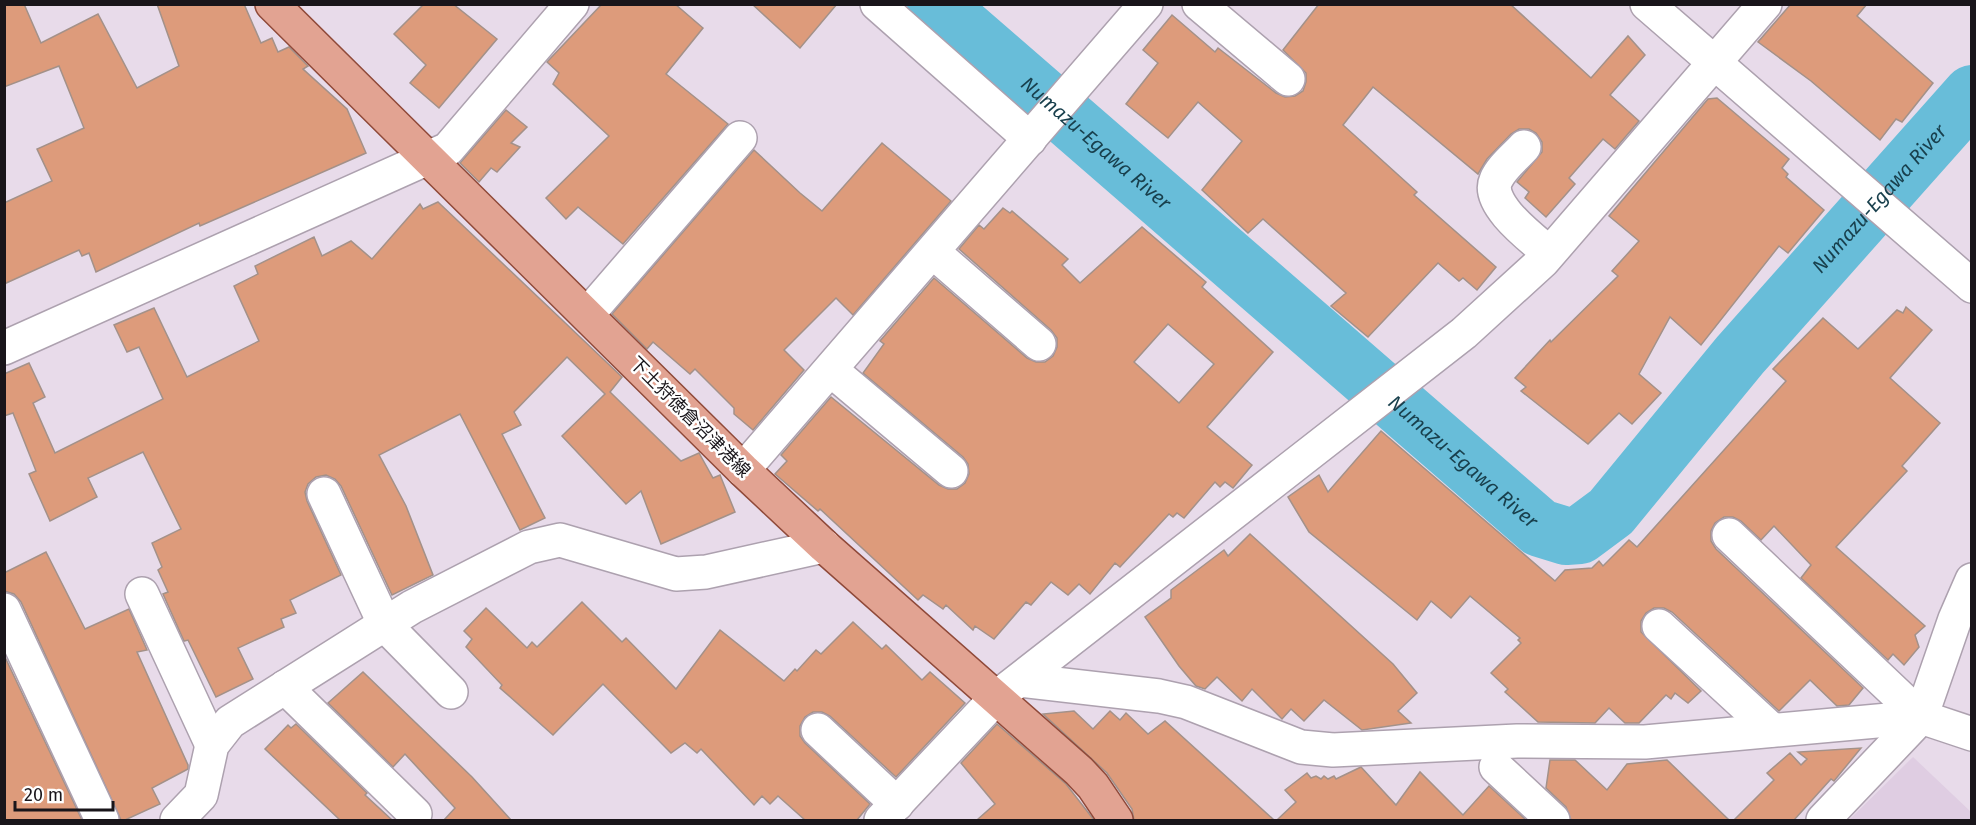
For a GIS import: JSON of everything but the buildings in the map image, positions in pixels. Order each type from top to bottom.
[{"type":"main road","name":"下土狩徳倉沼津港線","points":[[272,4],[743,470],[824,546],[1008,688],[1094,786],[1116,820]]},
{"type":"street","points":[[4,348],[448,149],[572,4]]},
{"type":"street","points":[[876,4],[1030,139]]},
{"type":"street","points":[[743,470],[1146,4]]},
{"type":"street","points":[[1199,4],[1288,80]]},
{"type":"street","points":[[1647,4],[1971,286]]},
{"type":"street","points":[[818,730],[889,812],[1008,688],[1464,333],[1549,253],[1765,4]]},
{"type":"street","points":[[587,315],[740,138]]},
{"type":"street","points":[[1524,147],[1496,179],[1493,190],[1498,202],[1520,228],[1549,253]]},
{"type":"street","points":[[933,252],[1039,344]]},
{"type":"street","points":[[831,370],[951,471]]},
{"type":"street","points":[[324,494],[384,625],[451,692]]},
{"type":"street","points":[[1729,535],[1921,717]]},
{"type":"street","points":[[177,820],[201,795],[212,745],[230,722],[412,607],[529,547],[560,540],[676,574],[706,572],[824,546]]},
{"type":"street","points":[[1823,820],[1921,717],[1971,580]]},
{"type":"street","points":[[142,594],[212,745]]},
{"type":"street","points":[[4,610],[102,820]]},
{"type":"street","points":[[1659,626],[1772,730]]},
{"type":"street","points":[[285,687],[416,814]]},
{"type":"street","points":[[1008,688],[1126,690],[1186,702],[1281,740],[1316,749],[1517,741],[1645,742],[1921,717],[1971,734]]},
{"type":"street","points":[[1496,767],[1553,820]]},
{"type":"shaded area","points":[[1913,757],[1971,812],[1971,820],[1849,820]]},
{"type":"waterway","name":"Numazu-Egawa River","points":[[936,4],[1540,528],[1566,536],[1580,535],[1611,512],[1740,355],[1972,94]]}]
